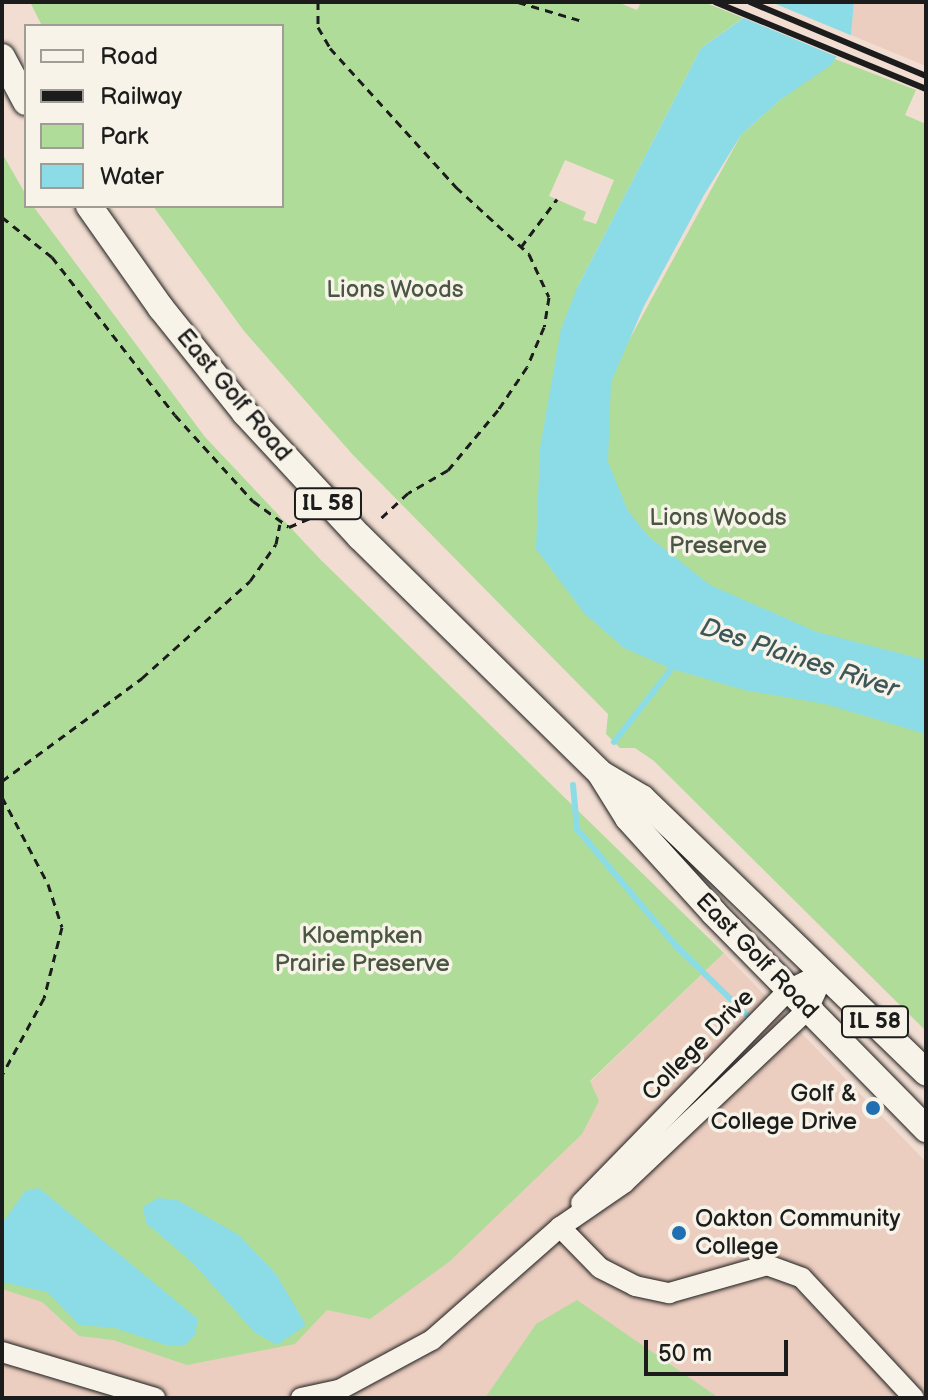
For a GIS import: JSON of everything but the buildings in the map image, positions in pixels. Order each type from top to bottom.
[{"type":"main road","points":[[2,57],[24,98]]},
{"type":"main road","name":"East Golf Road","points":[[90,208],[161,308],[245,413],[360,537],[600,773],[628,818],[926,1129]]},
{"type":"main road","name":"East Golf Road","points":[[600,773],[642,798],[926,1072]]},
{"type":"street","name":"College Drive","points":[[301,1398],[339,1390],[432,1340],[560,1227],[790,989],[825,972]]},
{"type":"street","name":"College Drive","points":[[560,1227],[624,1183],[808,1009],[825,972]]},
{"type":"street","points":[[560,1227],[600,1268],[635,1286],[669,1293],[767,1265],[802,1278],[914,1398]]},
{"type":"street","points":[[2,1352],[155,1398]]},
{"type":"path","points":[[318,2],[318,27],[330,48],[456,187],[529,254],[549,297],[544,327],[527,367],[448,470],[408,493],[360,537]]},
{"type":"path","points":[[518,2],[579,20]]},
{"type":"path","points":[[521,247],[557,199]]},
{"type":"path","points":[[2,217],[52,257],[175,415],[280,524],[289,527],[333,509]]},
{"type":"path","points":[[2,781],[142,678],[250,581],[276,544],[280,524]]},
{"type":"path","points":[[2,797],[48,884],[62,927],[44,998],[2,1075]]},
{"type":"shaded area","points":[[854,2],[926,2],[926,66],[851,35]]},
{"type":"shaded area","name":"Oakton Community College","points":[[724,953],[926,1162],[926,1398],[2,1398],[2,1076],[359,1304]]},
{"type":"green space","name":"Lions Woods Preserve","points":[[30,2],[617,2],[637,10],[641,2],[704,2],[743,18],[701,48],[577,288],[627,344],[741,135],[780,100],[835,59],[916,90],[905,115],[926,124],[926,1031],[654,761],[635,748],[620,748],[606,734],[608,714],[353,455],[244,331],[154,208],[284,208],[284,24],[41,24]],"holes":[[[565,160],[614,180],[596,224],[583,220],[586,212],[549,196]]]},
{"type":"green space","name":"Kloempken Prairie Preserve","points":[[2,153],[24,192],[24,208],[34,208],[205,437],[321,560],[724,953],[590,1081],[599,1101],[582,1134],[449,1262],[370,1319],[327,1310],[295,1344],[187,1365],[113,1340],[79,1336],[42,1302],[2,1289]]},
{"type":"green space","points":[[577,1300],[719,1398],[485,1398],[536,1324]]},
{"type":"water","name":"Des Plaines River","points":[[766,2],[854,2],[851,35],[831,65],[780,100],[741,135],[704,195],[644,306],[611,382],[608,462],[628,511],[648,536],[710,585],[817,632],[926,660],[926,734],[825,704],[744,690],[672,669],[624,648],[584,613],[536,549],[540,448],[561,329],[577,288],[701,48]]},
{"type":"water","points":[[39,1188],[198,1319],[195,1335],[185,1345],[166,1345],[115,1328],[79,1325],[47,1292],[2,1282],[2,1224],[25,1191]]},
{"type":"water","points":[[158,1198],[177,1200],[239,1235],[276,1274],[306,1325],[277,1345],[254,1332],[193,1263],[146,1223],[143,1207]]},
{"type":"pier","points":[[759,2],[771,2],[855,37],[840,58],[739,16]]},
{"type":"waterway","points":[[614,742],[676,663]]},
{"type":"waterway","points":[[573,785],[577,829],[676,946],[746,1014]]},
{"type":"railway","points":[[715,2],[926,89]]},
{"type":"railway","points":[[750,2],[926,76]]},
{"type":"place","name":"Golf & College Drive","points":[[873,1108]]},
{"type":"place","name":"Oakton Community College","points":[[679,1233]]},
{"type":"park label","name":"Lions Woods","points":[[395,290]]}]
